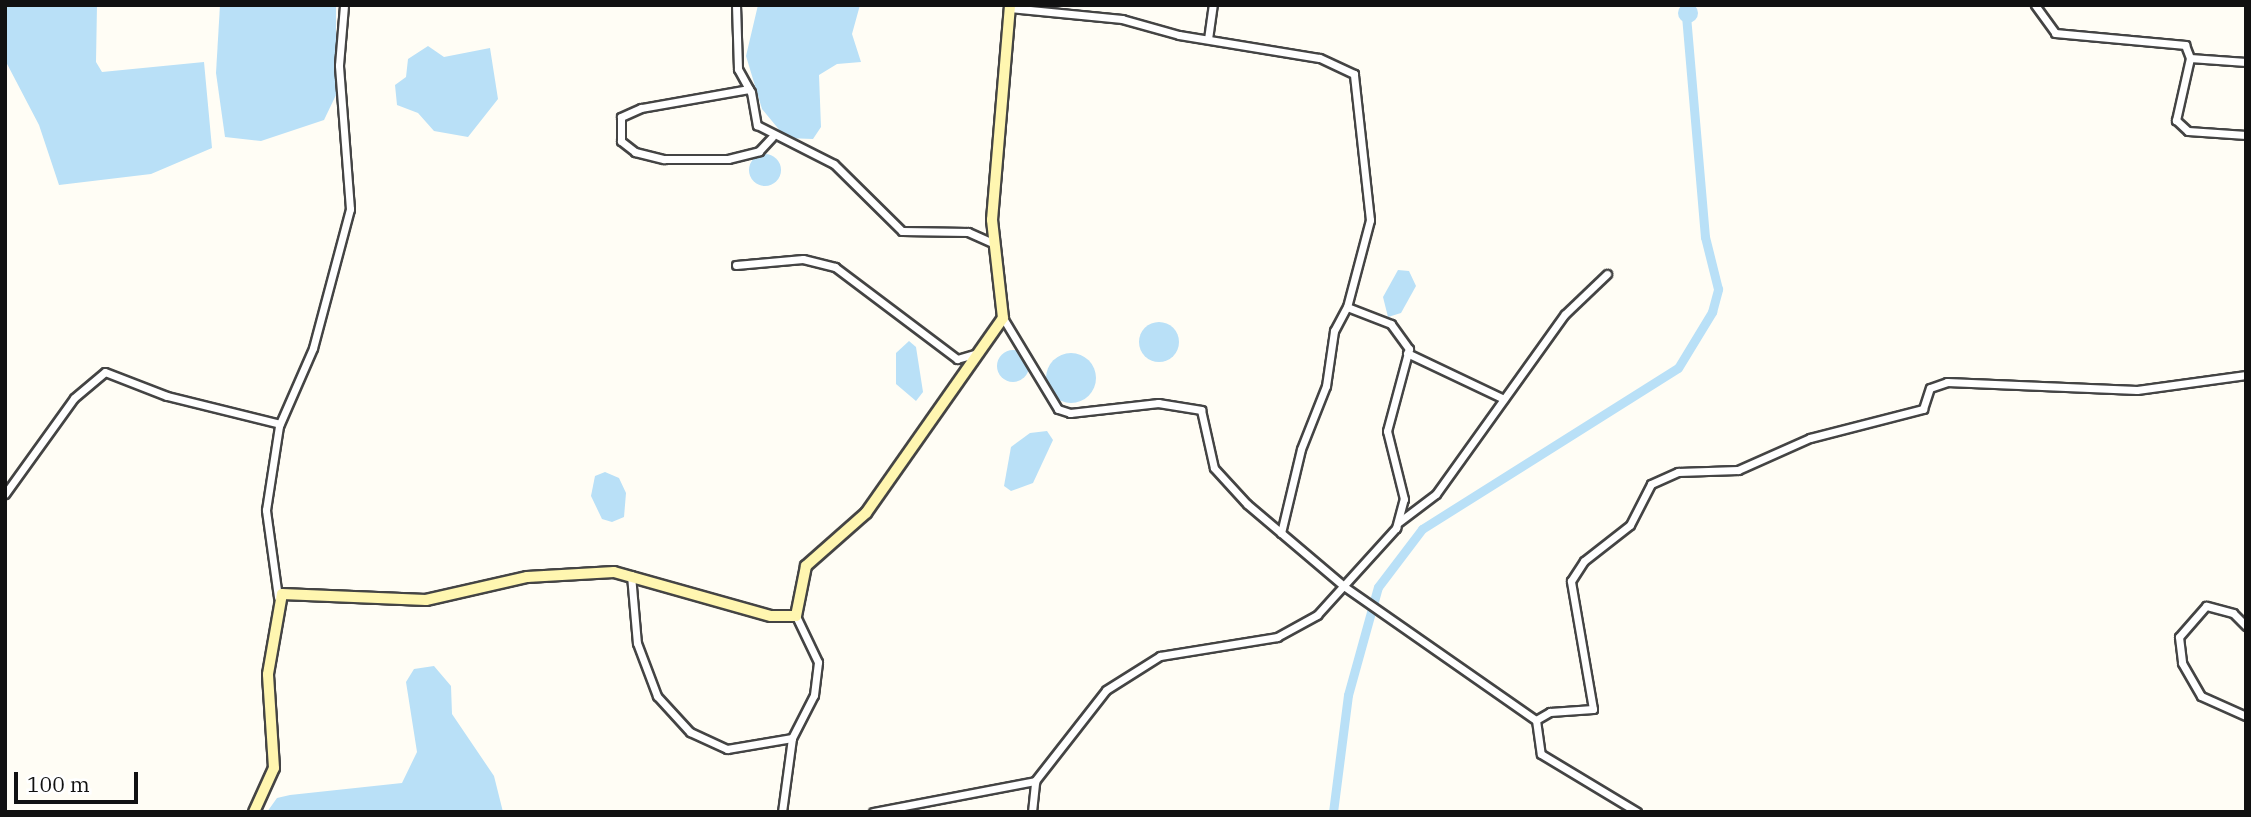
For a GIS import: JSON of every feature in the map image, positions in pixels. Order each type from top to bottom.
[{"type":"street","points":[[254,812],[274,768],[268,674],[278,597],[266,510],[280,424],[313,348],[350,209],[339,65],[344,5]]},
{"type":"street","points":[[736,5],[738,69],[749,89],[757,125],[772,137],[834,164],[902,231],[968,232],[993,243]]},
{"type":"street","points":[[1208,39],[1213,5]]},
{"type":"street","points":[[2035,5],[2055,33],[2171,40],[2185,45],[2190,58],[2176,120],[2188,131],[2246,135]]},
{"type":"street","points":[[1281,533],[1301,449],[1326,386],[1334,331],[1348,307],[1370,220],[1354,74],[1319,58],[1208,39],[1122,19],[1010,7],[993,243],[1003,318],[1058,409],[1070,414],[1158,403],[1200,410],[1219,475],[1281,533],[1358,596],[1536,720],[1541,754],[1637,812]]},
{"type":"street","points":[[2190,58],[2246,62]]},
{"type":"street","points":[[749,89],[641,108],[621,117],[621,141],[635,152],[664,159],[728,159],[759,151],[772,137]]},
{"type":"street","points":[[736,265],[817,260],[855,277],[957,359],[981,352]]},
{"type":"street","points":[[1032,812],[1035,781],[1106,690],[1160,656],[1277,637],[1317,615],[1346,587],[1398,522],[1436,494],[1565,314],[1607,274]]},
{"type":"street","points":[[1348,307],[1391,324],[1403,334],[1407,354],[1387,431],[1403,479],[1398,522]]},
{"type":"street","points":[[782,812],[792,738],[814,695],[818,662],[796,616],[806,566],[866,513],[1003,318]]},
{"type":"street","points":[[1407,354],[1504,399]]},
{"type":"street","points":[[5,494],[74,398],[105,372],[167,396],[280,424]]},
{"type":"street","points":[[1536,720],[1550,712],[1593,709],[1571,580],[1630,525],[1651,484],[1678,472],[1733,471],[1810,438],[1923,409],[1930,388],[1947,382],[2137,390],[2246,375]]},
{"type":"street","points":[[278,597],[315,591],[426,600],[569,571],[631,575],[771,616],[796,616]]},
{"type":"street","points":[[631,575],[637,643],[657,696],[690,732],[727,749],[792,738]]},
{"type":"street","points":[[2246,626],[2233,614],[2206,606],[2179,637],[2182,663],[2201,696],[2246,716]]},
{"type":"street","points":[[873,812],[1035,781]]},
{"type":"water","points":[[1688,3],[1695,6],[1698,13],[1695,20],[1688,23],[1681,20],[1678,13],[1681,6]]},
{"type":"water","points":[[5,5],[97,5],[96,62],[102,72],[204,62],[212,148],[151,174],[59,185],[39,125],[5,60]]},
{"type":"water","points":[[220,5],[336,5],[336,95],[324,120],[261,141],[225,137],[216,73]]},
{"type":"water","points":[[758,5],[860,5],[852,34],[861,62],[837,64],[819,75],[821,127],[813,139],[786,138],[762,109],[746,56]]},
{"type":"water","points":[[428,46],[444,57],[490,48],[498,99],[468,137],[434,131],[418,113],[397,105],[395,85],[406,77],[408,59]]},
{"type":"water","points":[[765,154],[776,159],[781,170],[776,181],[765,186],[754,181],[749,170],[754,159]]},
{"type":"water","points":[[1398,270],[1409,271],[1416,286],[1401,313],[1388,317],[1383,297]]},
{"type":"water","points":[[1159,322],[1173,328],[1179,342],[1173,356],[1159,362],[1145,356],[1139,342],[1145,328]]},
{"type":"water","points":[[909,341],[916,347],[923,392],[916,401],[896,384],[896,353]]},
{"type":"water","points":[[1013,350],[1024,355],[1029,366],[1024,377],[1013,382],[1002,377],[997,366],[1002,355]]},
{"type":"water","points":[[1071,353],[1089,360],[1096,378],[1089,396],[1071,403],[1053,396],[1046,378],[1053,360]]},
{"type":"water","points":[[1047,431],[1053,440],[1033,483],[1011,491],[1004,486],[1011,447],[1030,433]]},
{"type":"water","points":[[605,472],[619,478],[626,493],[624,517],[612,522],[602,519],[591,496],[595,476]]},
{"type":"water","points":[[434,666],[451,686],[452,714],[494,776],[503,812],[267,812],[277,798],[290,795],[402,783],[417,752],[406,682],[414,669]]},
{"type":"waterway","points":[[1333,812],[1348,695],[1378,587],[1422,529],[1678,368],[1712,312],[1718,289],[1705,237],[1685,5]]}]
